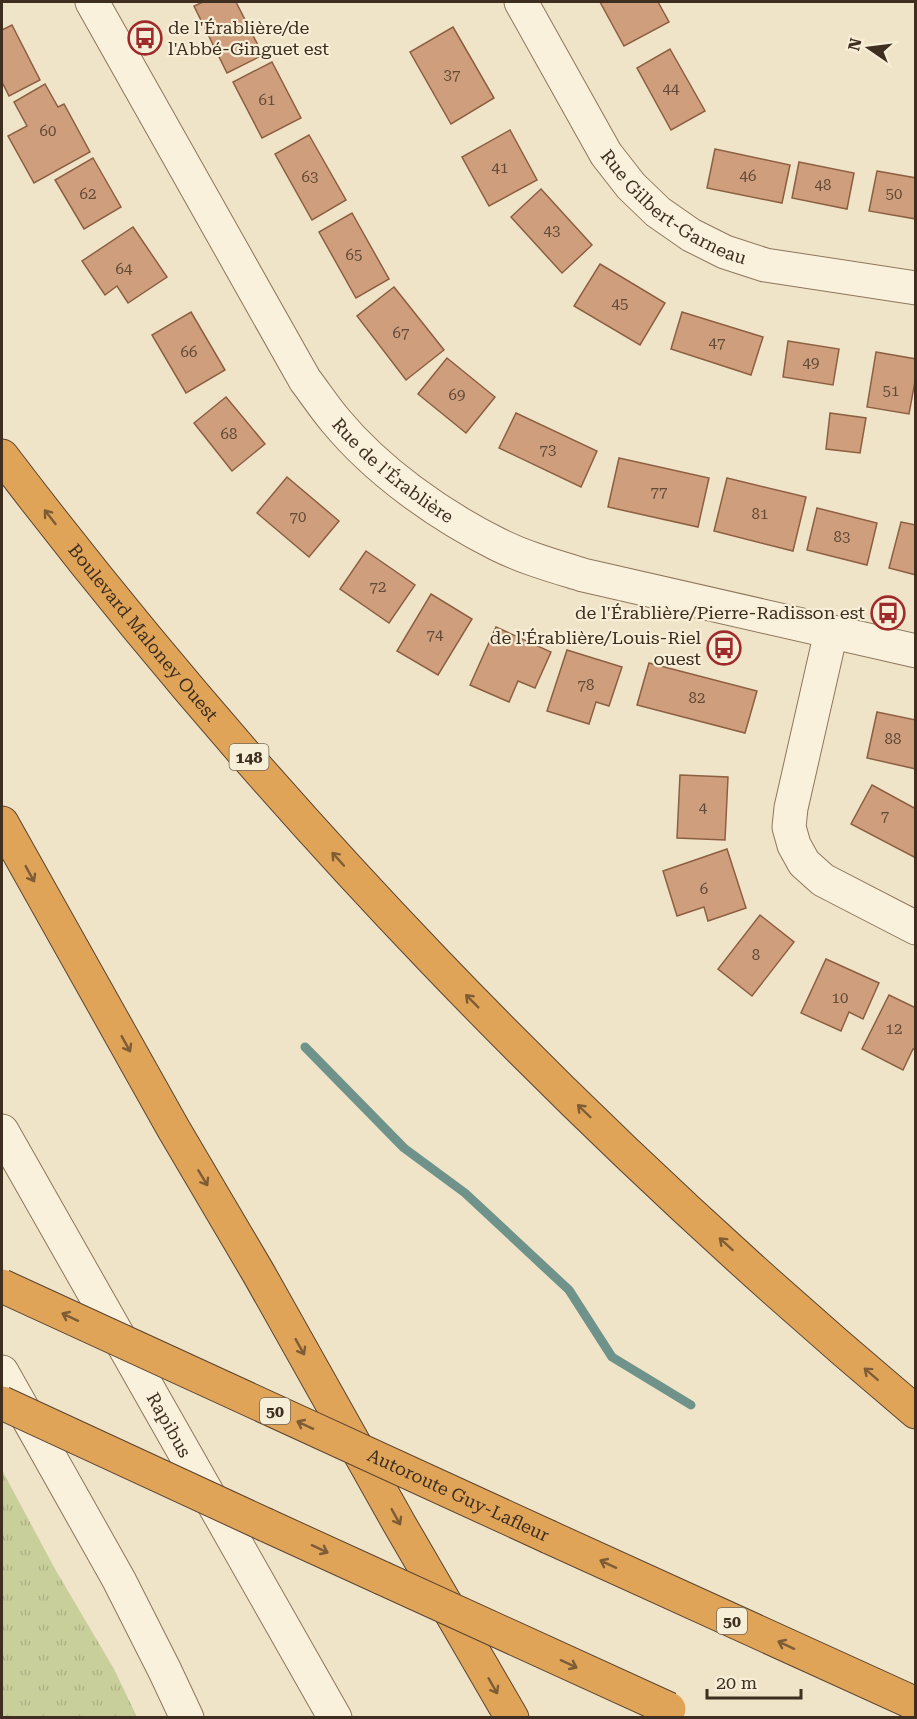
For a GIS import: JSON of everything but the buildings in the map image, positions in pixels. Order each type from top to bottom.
[{"type":"highway","name":"Boulevard Maloney Ouest","points":[[2,456],[169,665],[292,807],[406,933],[514,1042],[672,1195],[781,1295],[915,1412]]},
{"type":"highway","points":[[2,823],[173,1128],[259,1274],[512,1718]]},
{"type":"highway","name":"Autoroute Guy-Lafleur","points":[[2,1286],[915,1704]]},
{"type":"highway","points":[[2,1403],[678,1713]]},
{"type":"highway","points":[[2,1420],[266,1525]]},
{"type":"street","name":"Rue de l'Érablière","points":[[92,2],[304,380],[335,421],[370,457],[408,488],[452,519],[498,545],[542,562],[583,575],[915,651]]},
{"type":"street","name":"Rue Gilbert-Garneau","points":[[521,2],[606,154],[632,186],[658,212],[691,235],[725,252],[765,265],[915,288]]},
{"type":"street","points":[[831,632],[791,808],[789,827],[794,845],[804,863],[824,880],[915,928]]},
{"type":"street","name":"Rapibus","points":[[2,1131],[335,1718]]},
{"type":"street","points":[[2,1372],[119,1580],[187,1718]]},
{"type":"street","points":[[119,1580],[205,1718]]},
{"type":"green space","points":[[2,1470],[55,1569],[114,1669],[137,1717],[2,1717]]},
{"type":"waterway","points":[[305,1047],[404,1148],[465,1193],[569,1290],[612,1357],[691,1405]]},
{"type":"place","name":"de l'Érablière/de l'Abbé-Ginguet est","points":[[145,38]]},
{"type":"place","name":"de l'Érablière/Pierre-Radisson est","points":[[888,613]]},
{"type":"place","name":"de l'Érablière/Louis-Riel ouest","points":[[724,648]]}]
